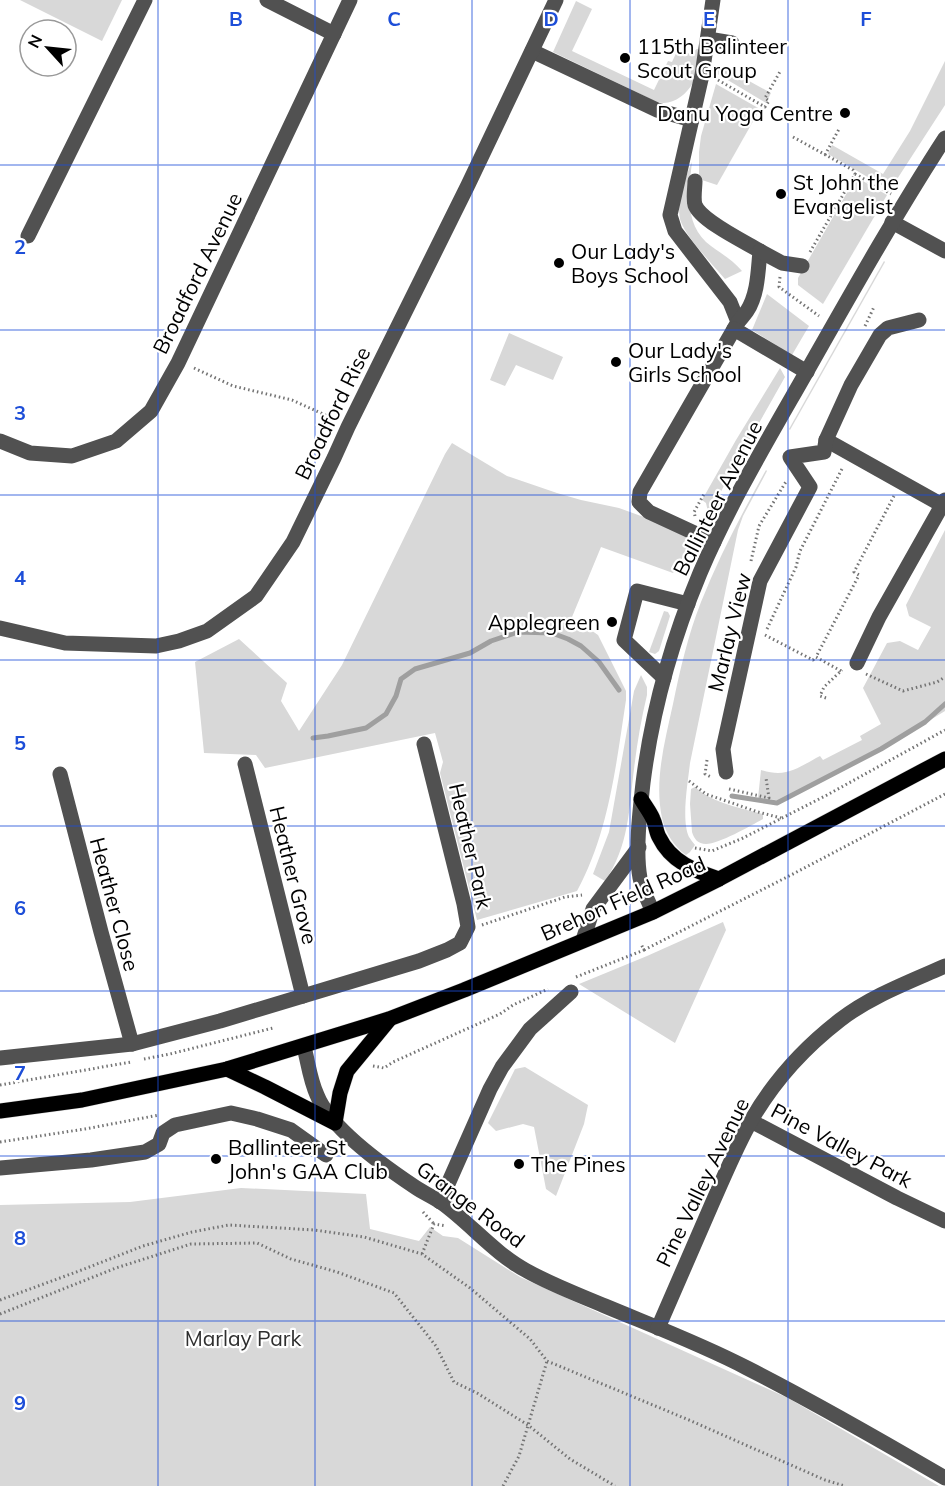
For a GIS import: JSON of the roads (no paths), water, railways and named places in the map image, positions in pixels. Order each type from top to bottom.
[{"type":"main road","name":"Brehon Field Road","points":[[304,1047],[389,1019],[464,990],[653,912],[945,759]]},
{"type":"main road","points":[[642,799],[654,821],[658,836],[668,852],[683,865],[719,879]]},
{"type":"main road","points":[[227,1070],[335,1123],[340,1093],[347,1071],[389,1019]]},
{"type":"main road","points":[[0,1112],[82,1100],[227,1070],[304,1047]]},
{"type":"street","points":[[28,236],[146,0]]},
{"type":"street","points":[[267,0],[334,34]]},
{"type":"street","name":"Broadford Avenue","points":[[0,441],[30,453],[72,456],[116,441],[151,411],[178,363],[350,0]]},
{"type":"street","name":"Broadford Rise","points":[[0,628],[65,643],[156,646],[207,631],[256,596],[293,542],[556,0]]},
{"type":"street","points":[[713,0],[692,120],[670,215],[675,231],[730,302],[736,326],[807,372]]},
{"type":"street","points":[[708,39],[732,43]]},
{"type":"street","points":[[532,51],[657,110],[692,120]]},
{"type":"street","name":"Ballinteer Avenue","points":[[653,912],[640,879],[638,862],[642,799],[651,731],[676,637],[708,539],[766,444],[892,222],[945,138]]},
{"type":"street","points":[[695,181],[696,206],[717,226],[782,263],[802,266]]},
{"type":"street","points":[[892,222],[945,251]]},
{"type":"street","points":[[708,539],[649,512],[639,502],[640,492],[736,326],[747,311],[757,284],[760,251]]},
{"type":"street","points":[[766,444],[790,457],[824,452],[826,440],[851,385],[880,334],[888,328],[919,320]]},
{"type":"street","points":[[826,440],[944,502],[879,617],[856,669]]},
{"type":"street","name":"Marlay View","points":[[726,772],[723,749],[760,581],[810,487],[790,457]]},
{"type":"street","points":[[664,678],[624,640],[637,591],[688,604]]},
{"type":"street","name":"Heather Park","points":[[303,996],[419,961],[447,950],[460,943],[468,927],[458,876],[424,744]]},
{"type":"street","name":"Heather Grove","points":[[245,764],[303,996]]},
{"type":"street","name":"Heather Close","points":[[60,774],[132,1044]]},
{"type":"street","points":[[583,940],[593,909],[639,847]]},
{"type":"street","name":"Pine Valley Avenue","points":[[658,1328],[730,1163],[751,1121],[761,1104],[794,1062],[841,1019],[877,996],[945,966]]},
{"type":"street","points":[[440,1202],[502,1066],[565,986]]},
{"type":"street","points":[[0,1058],[132,1044],[303,996]]},
{"type":"street","name":"Grange Road","points":[[304,1047],[316,1094],[335,1123],[390,1169],[466,1222],[509,1260],[524,1270],[560,1287],[712,1351],[753,1371],[807,1399],[945,1478]]},
{"type":"street","points":[[0,1168],[91,1160],[145,1152],[159,1144],[163,1133],[175,1125],[231,1113],[291,1130],[326,1155]]},
{"type":"street","name":"Pine Valley Park","points":[[751,1121],[945,1221]]},
{"type":"waterway","points":[[313,738],[366,728],[386,714],[396,696],[401,679],[415,669],[470,653],[491,641],[518,632],[552,633],[581,646],[599,662],[619,690]]},
{"type":"waterway","points":[[732,796],[777,803],[881,749],[925,722],[945,704]]},
{"type":"place","name":"115th Balinteer Scout Group","points":[[625,58]]},
{"type":"place","name":"Danu Yoga Centre","points":[[845,113]]},
{"type":"place","name":"St John the Evangelist","points":[[781,194]]},
{"type":"place","name":"Our Lady's Boys School","points":[[559,263]]},
{"type":"place","name":"Our Lady's Girls School","points":[[616,362]]},
{"type":"place","name":"Applegreen","points":[[612,622]]},
{"type":"place","name":"Ballinteer St John's GAA Club","points":[[216,1159]]},
{"type":"place","name":"The Pines","points":[[519,1164]]},
{"type":"park label","name":"Marlay Park","points":[[243,1338]]}]
